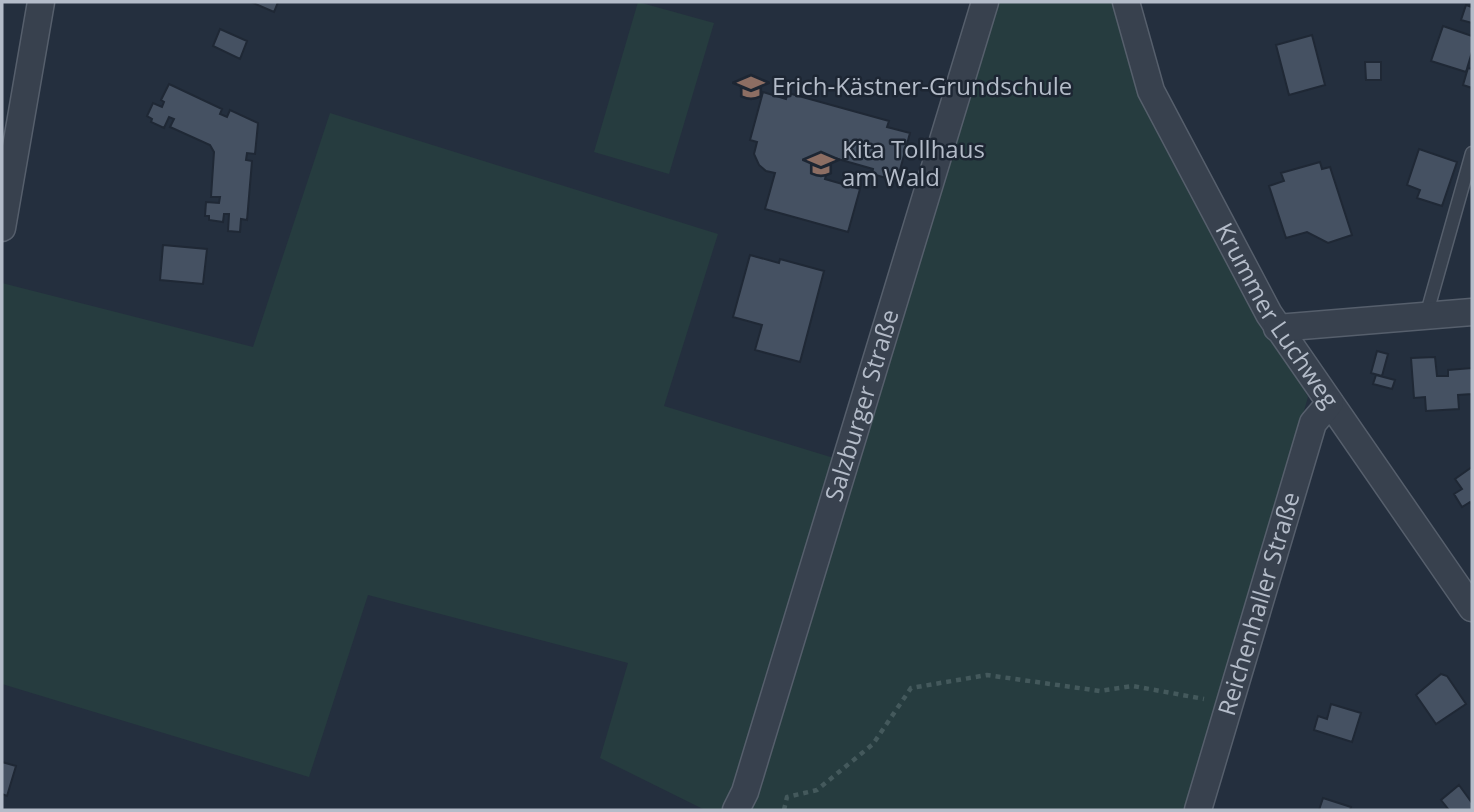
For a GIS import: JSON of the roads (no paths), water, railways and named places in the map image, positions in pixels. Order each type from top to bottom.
[{"type":"street","points":[[2,228],[41,2]]},
{"type":"street","name":"Salzburger Straße","points":[[736,810],[745,792],[985,2]]},
{"type":"street","name":"Krummer Luchweg","points":[[1126,2],[1151,91],[1277,328],[1472,608]]},
{"type":"street","points":[[1277,328],[1472,312]]},
{"type":"street","name":"Reichenhaller Straße","points":[[1198,810],[1313,423],[1330,403]]},
{"type":"lane","points":[[1426,316],[1472,153]]},
{"type":"place","name":"Erich-Kästner-Grundschule","points":[[751,87]]},
{"type":"place","name":"Kita Tollhaus am Wald","points":[[821,164]]}]
